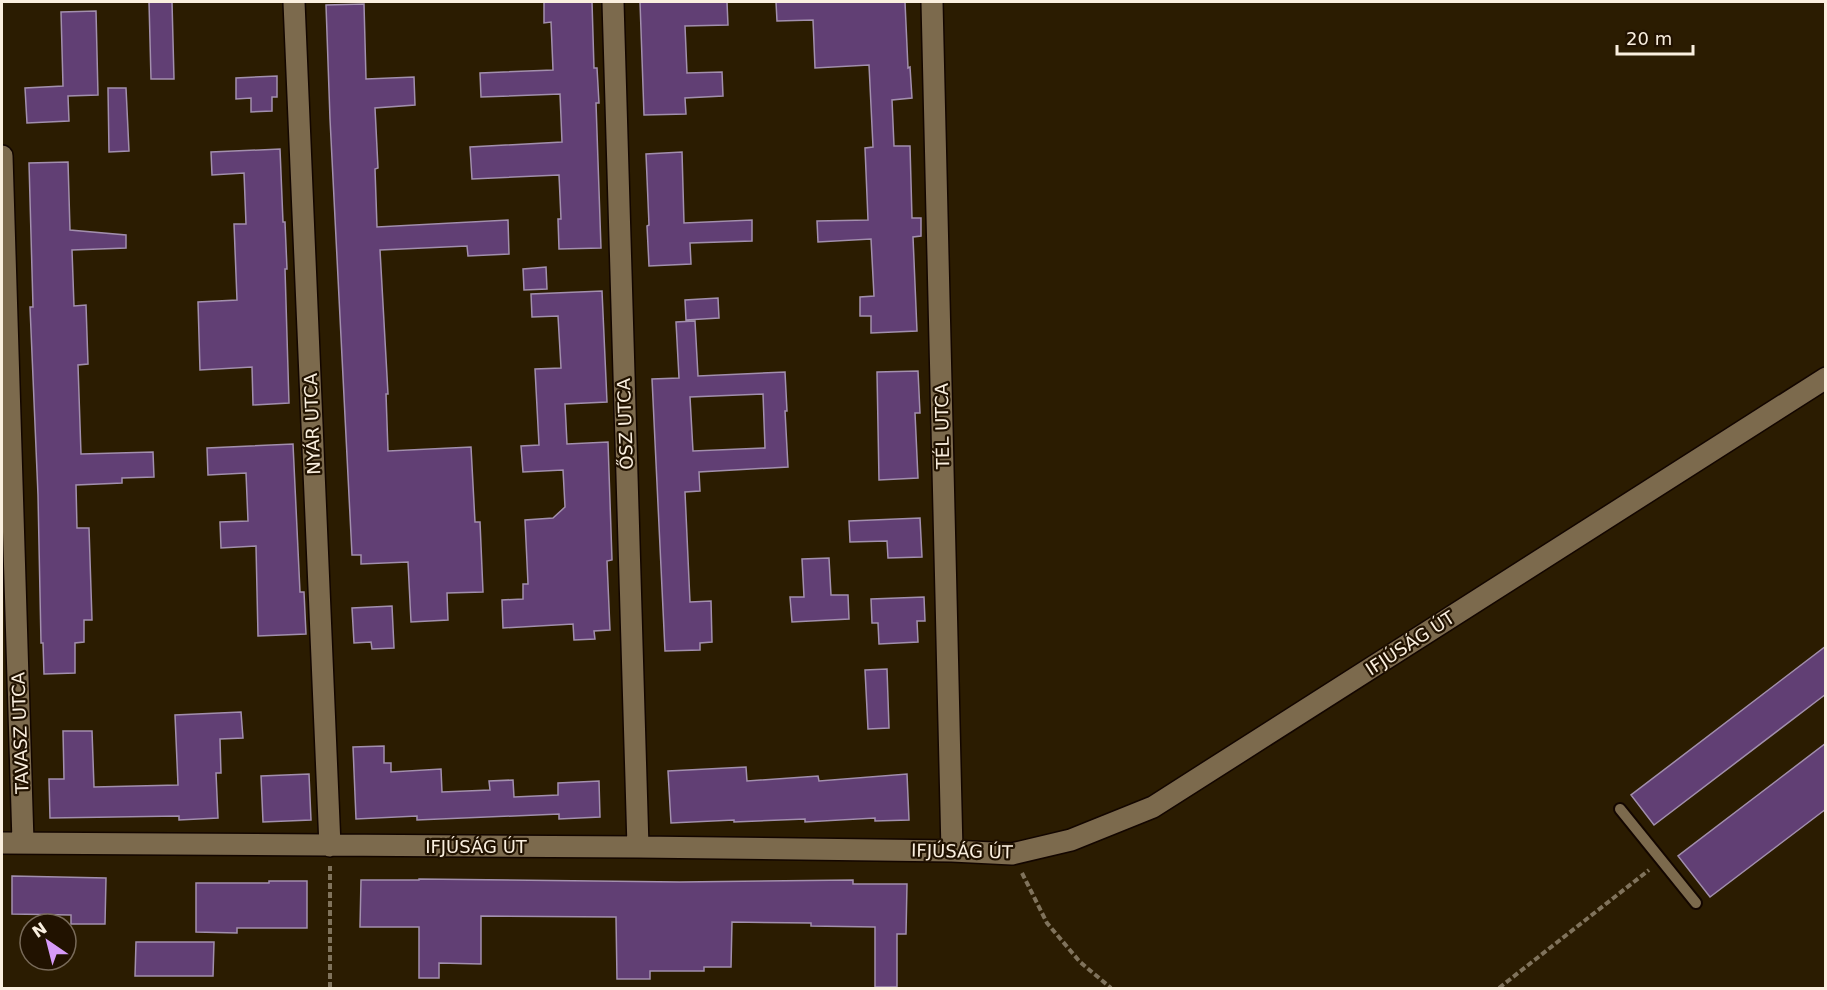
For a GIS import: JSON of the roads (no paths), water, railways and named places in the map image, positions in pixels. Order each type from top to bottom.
[{"type":"street","name":"NYÁR UTCA","points":[[294,2],[330,846]]},
{"type":"street","name":"ŐSZ UTCA","points":[[613,2],[638,847]]},
{"type":"street","name":"TÉL UTCA","points":[[932,2],[952,851]]},
{"type":"street","name":"TAVASZ UTCA","points":[[2,156],[23,842]]},
{"type":"street","name":"IFJÚSÁG ÚT","points":[[2,843],[638,847],[952,851],[1012,854],[1071,840],[1153,807],[1826,378]]},
{"type":"lane","points":[[1620,809],[1696,903]]}]
